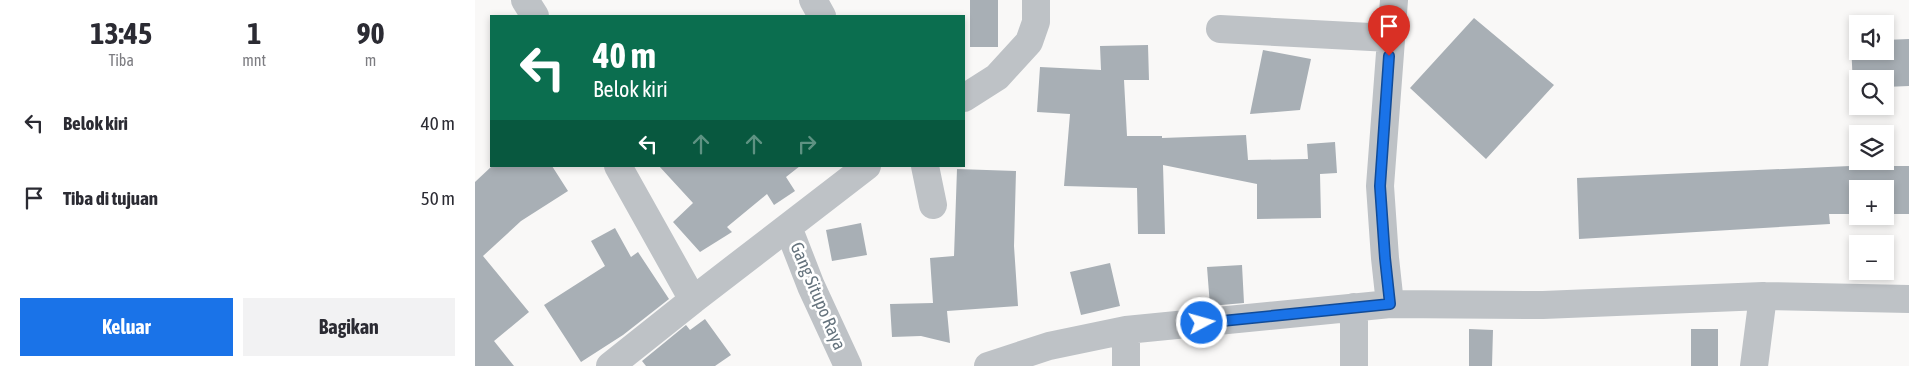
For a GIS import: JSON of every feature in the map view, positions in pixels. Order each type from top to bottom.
[{"type":"street","points":[[525,0],[534,15]]},
{"type":"street","points":[[813,0],[820,15]]},
{"type":"street","points":[[965,97],[997,77],[1029,42],[1035,22],[1036,0]]},
{"type":"street","points":[[1390,304],[1380,186],[1394,0]]},
{"type":"street","points":[[1221,29],[1390,38]]},
{"type":"street","points":[[619,167],[693,300]]},
{"type":"street","name":"Gang Situpo Raya","points":[[610,366],[866,167]]},
{"type":"street","points":[[925,167],[933,205]]},
{"type":"street","name":"Gang Situpo Raya","points":[[788,227],[811,286],[848,366]]},
{"type":"street","points":[[1754,366],[1763,296]]},
{"type":"street","points":[[988,366],[1049,346],[1126,330],[1390,304],[1543,305],[1763,296],[1909,299]]},
{"type":"street","points":[[1353,366],[1354,308]]},
{"type":"street","points":[[1126,330],[1126,366]]},
{"type":"building","points":[[970,0],[998,0],[998,47],[970,47]]},
{"type":"building","points":[[1474,18],[1554,85],[1486,159],[1410,88]]},
{"type":"building","points":[[1909,39],[1909,86],[1894,87],[1894,70],[1852,70],[1852,60],[1894,60],[1894,40]]},
{"type":"building","points":[[1148,45],[1149,80],[1124,80],[1127,136],[1162,136],[1162,138],[1246,135],[1248,160],[1308,159],[1307,144],[1335,142],[1337,173],[1320,174],[1321,218],[1257,219],[1257,184],[1163,165],[1165,234],[1138,234],[1137,188],[1064,186],[1070,114],[1037,112],[1040,67],[1101,70],[1100,46]]},
{"type":"building","points":[[1263,50],[1311,59],[1300,110],[1250,114]]},
{"type":"building","points":[[1849,166],[1849,170],[1894,170],[1894,166],[1909,166],[1909,214],[1894,214],[1894,180],[1849,180],[1849,214],[1829,214],[1830,224],[1579,239],[1577,178]]},
{"type":"building","points":[[491,167],[553,167],[568,191],[521,221],[483,256],[529,312],[494,341],[514,366],[475,366],[475,182]]},
{"type":"building","points":[[660,167],[799,167],[786,177],[795,191],[774,205],[767,194],[727,227],[732,232],[700,252],[673,222],[693,203]]},
{"type":"building","points":[[957,169],[1016,171],[1014,246],[1018,306],[947,311],[950,343],[921,336],[892,337],[890,304],[933,303],[930,258],[954,256]]},
{"type":"building","points":[[861,223],[867,255],[832,261],[826,230]]},
{"type":"building","points":[[615,228],[631,257],[638,252],[669,299],[623,335],[581,362],[544,305],[605,266],[591,241]]},
{"type":"building","points":[[1110,263],[1120,306],[1081,315],[1070,272]]},
{"type":"building","points":[[1242,265],[1244,303],[1210,306],[1207,267]]},
{"type":"building","points":[[705,319],[731,355],[715,366],[646,366],[642,361],[686,325],[690,330]]},
{"type":"building","points":[[1469,329],[1493,330],[1492,366],[1469,366]]},
{"type":"building","points":[[1691,329],[1718,329],[1718,366],[1691,366]]},
{"type":"route","points":[[1202,323],[1390,304],[1380,186],[1389,56]]}]
